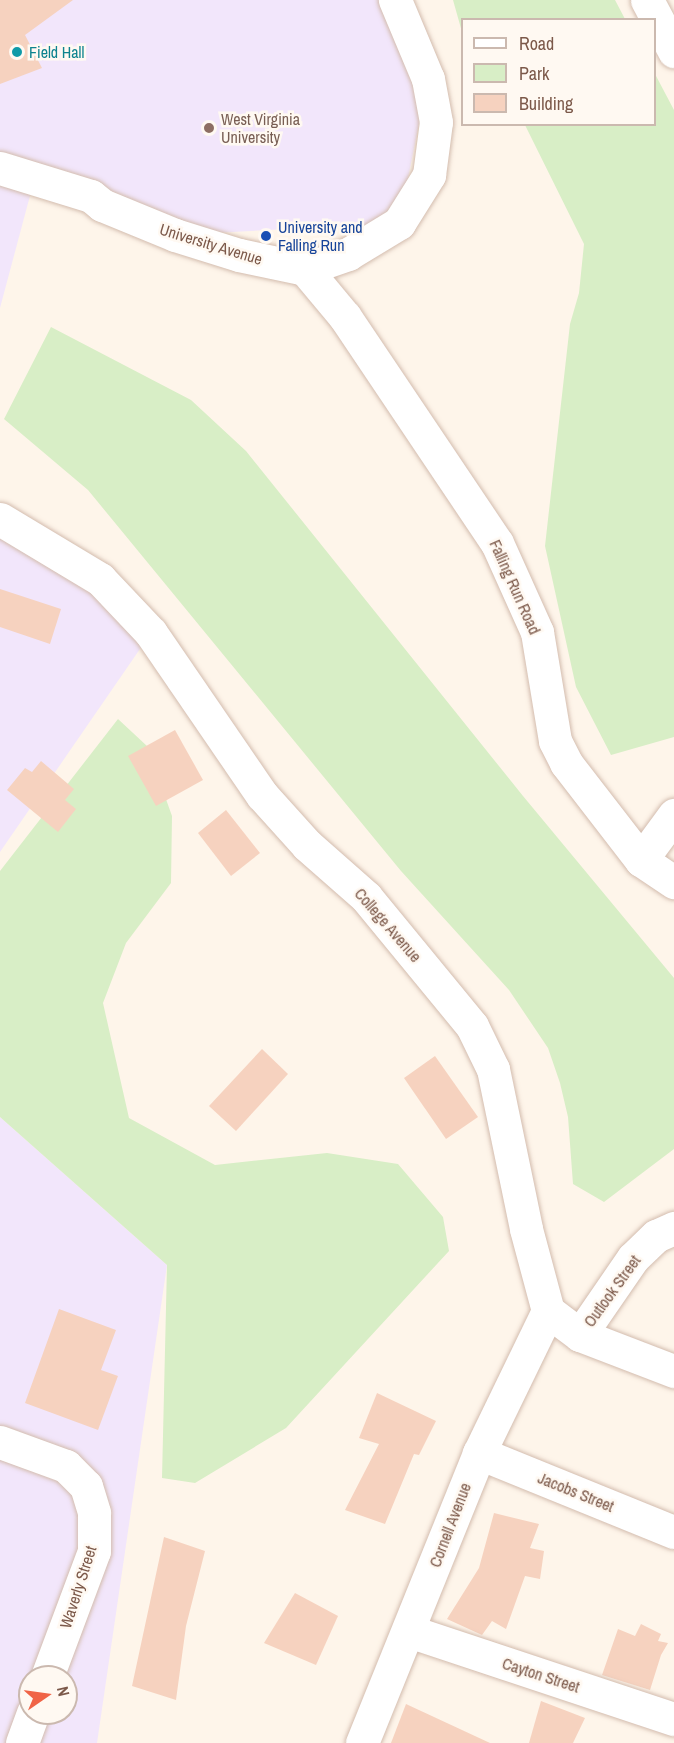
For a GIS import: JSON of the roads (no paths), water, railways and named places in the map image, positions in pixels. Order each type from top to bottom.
[{"type":"street","points":[[305,269],[348,254],[399,223],[429,175],[436,122],[428,79],[395,0]]},
{"type":"street","points":[[647,0],[674,51]]},
{"type":"street","name":"University Avenue","points":[[0,168],[91,196],[102,205],[176,235],[239,255],[305,269]]},
{"type":"street","name":"Falling Run Road","points":[[305,269],[345,317],[497,543],[537,632],[555,741],[566,763],[641,860],[674,882]]},
{"type":"street","name":"College Avenue","points":[[0,519],[100,579],[151,633],[262,795],[307,845],[366,897],[472,1026],[493,1069],[526,1229],[548,1311]]},
{"type":"street","points":[[641,860],[674,815]]},
{"type":"street","name":"Outlook Street","points":[[580,1335],[633,1258],[656,1236],[674,1228]]},
{"type":"street","points":[[548,1311],[580,1335],[674,1371]]},
{"type":"street","name":"Cornell Avenue","points":[[362,1743],[479,1453],[548,1311]]},
{"type":"street","name":"Waverly Street","points":[[0,1442],[66,1466],[86,1486],[94,1513],[94,1551],[51,1665]]},
{"type":"street","name":"Jacobs Street","points":[[479,1453],[674,1532]]},
{"type":"street","name":"Cayton Street","points":[[409,1631],[674,1719]]},
{"type":"street","points":[[22,1743],[29,1725]]},
{"type":"place","name":"Field Hall","points":[[17,52]]},
{"type":"place","name":"West Virginia University","points":[[209,128]]},
{"type":"place","name":"University and Falling Run","points":[[266,236]]}]
